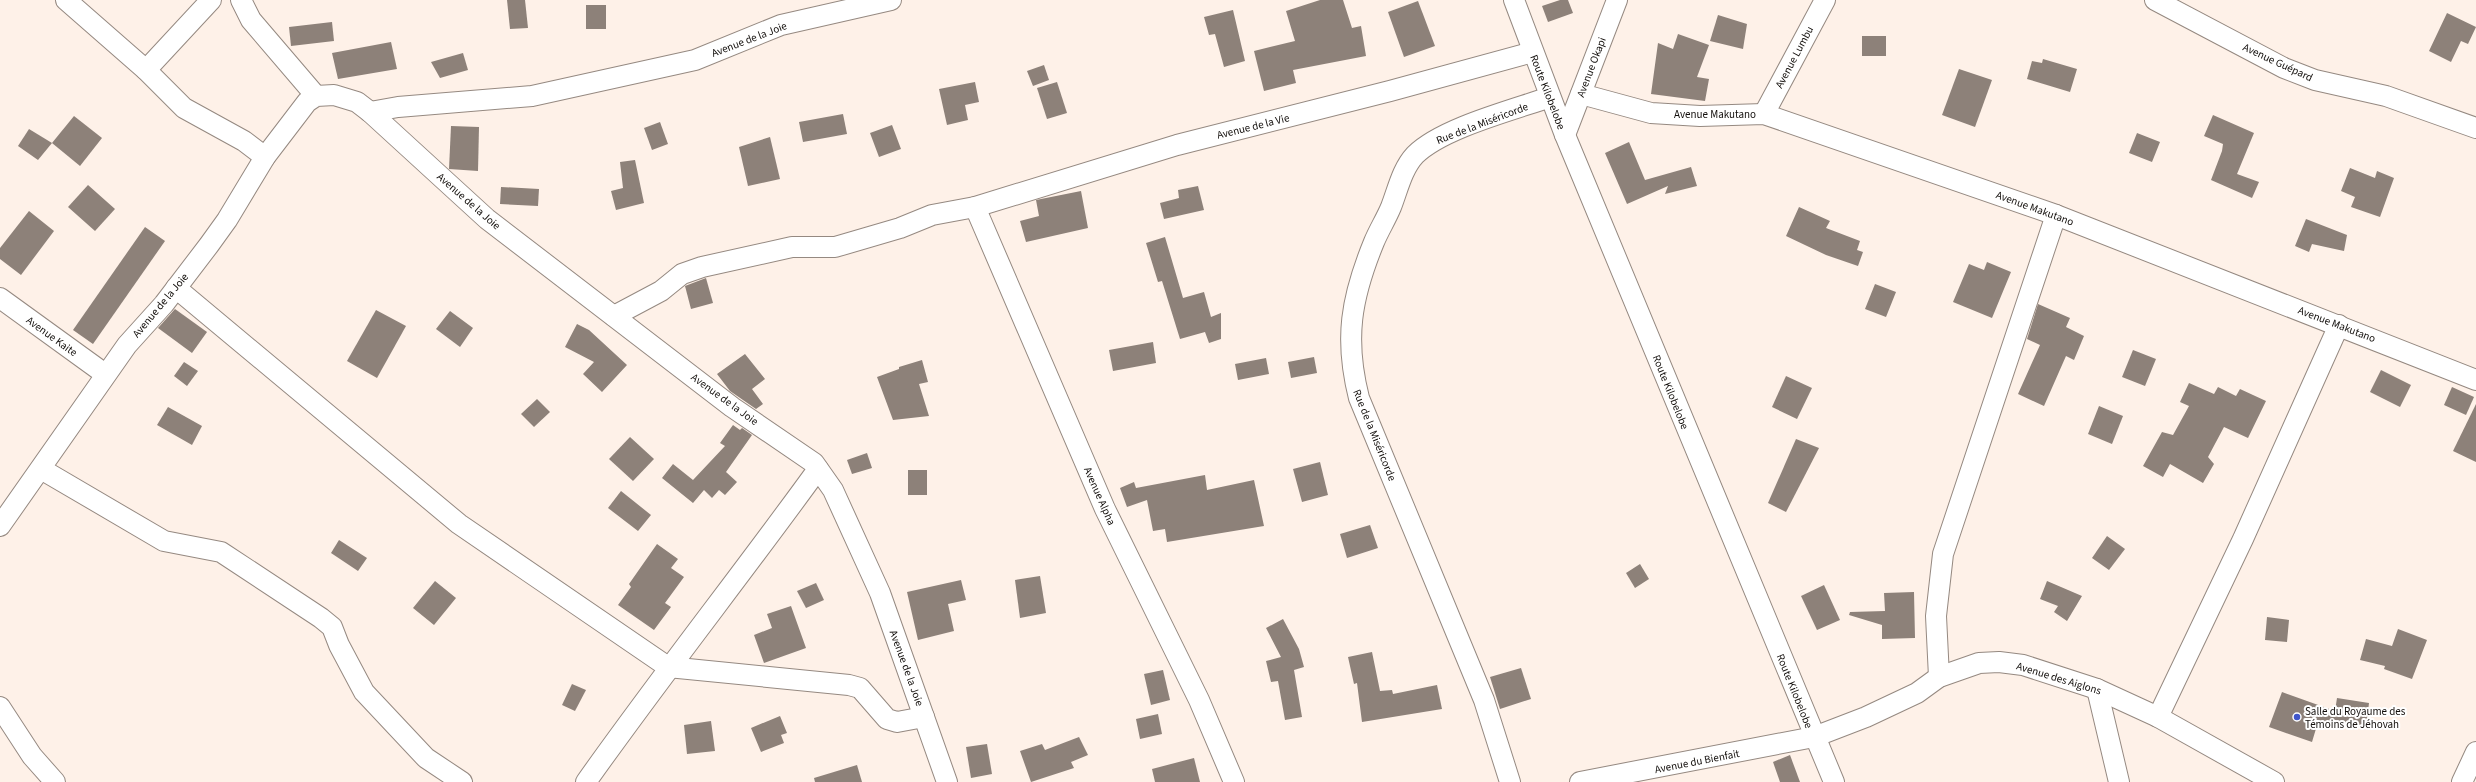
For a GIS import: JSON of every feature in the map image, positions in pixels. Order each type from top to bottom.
[{"type":"street","points":[[66,0],[146,70],[184,108],[244,141],[265,157]]},
{"type":"street","points":[[146,70],[211,0]]},
{"type":"street","points":[[241,0],[251,20],[316,96]]},
{"type":"street","name":"Avenue de la Joie","points":[[370,112],[398,107],[532,96],[695,60],[781,25],[891,0]]},
{"type":"street","name":"Route Kilobelobe","points":[[1514,0],[1565,135],[1814,738],[1834,782]]},
{"type":"street","name":"Avenue Okapi","points":[[1565,135],[1617,0]]},
{"type":"street","name":"Avenue Lumbu","points":[[1764,114],[1825,0]]},
{"type":"street","name":"Avenue Guépard","points":[[2155,0],[2284,68],[2315,80],[2386,96],[2476,128]]},
{"type":"street","name":"Avenue de la Vie","points":[[614,316],[661,291],[682,274],[702,267],[792,247],[835,247],[900,228],[932,215],[976,207],[1177,145],[1390,91],[1533,52]]},
{"type":"street","name":"Avenue Makutano","points":[[1581,94],[1651,113],[1700,116],[1764,114],[2056,215],[2476,380]]},
{"type":"street","name":"Avenue de la Joie","points":[[0,526],[127,344],[176,288],[227,220],[265,157],[307,102],[316,96],[334,95],[357,102],[370,112],[487,219],[732,407],[805,456],[818,469],[833,490],[880,593],[947,782]]},
{"type":"street","name":"Rue de la Miséricorde","points":[[1510,782],[1484,700],[1359,398],[1353,375],[1349,336],[1352,310],[1374,242],[1403,174],[1415,155],[1438,138],[1550,97]]},
{"type":"street","name":"Avenue Alpha","points":[[976,207],[1105,509],[1199,700],[1234,782]]},
{"type":"street","points":[[1939,677],[1936,616],[1943,554],[2056,215]]},
{"type":"street","points":[[176,288],[459,524],[668,667],[849,685],[860,688],[887,719],[897,722],[924,717]]},
{"type":"street","name":"Avenue Kaite","points":[[0,298],[105,374]]},
{"type":"street","points":[[2158,717],[2243,539],[2339,325]]},
{"type":"street","points":[[41,469],[164,542],[221,552],[321,618],[332,627],[339,645],[364,692],[426,758],[462,782]]},
{"type":"street","points":[[586,782],[668,667],[749,564],[818,469]]},
{"type":"street","name":"Avenue des Aiglons","points":[[1814,738],[1866,717],[1917,693],[1939,677],[1979,663],[1999,662],[2023,665],[2098,688],[2158,717],[2274,782]]},
{"type":"street","points":[[2098,688],[2119,782]]},
{"type":"street","points":[[0,707],[32,756],[55,782]]},
{"type":"street","name":"Avenue du Bienfait","points":[[1580,782],[1814,738]]},
{"type":"street","points":[[2462,782],[2476,752]]},
{"type":"building","points":[[507,0],[525,0],[528,28],[510,29]]},
{"type":"building","points":[[1320,0],[1343,0],[1352,28],[1361,26],[1366,56],[1293,70],[1296,83],[1264,91],[1254,51],[1295,41],[1286,11]]},
{"type":"building","points":[[1560,0],[1568,0],[1573,13],[1548,22],[1542,6]]},
{"type":"building","points":[[1418,1],[1435,46],[1404,57],[1388,12]]},
{"type":"building","points":[[586,5],[606,5],[606,29],[586,29]]},
{"type":"building","points":[[1233,10],[1245,61],[1224,67],[1215,34],[1209,35],[1204,17]]},
{"type":"building","points":[[2447,13],[2476,27],[2468,44],[2461,41],[2451,62],[2429,51]]},
{"type":"building","points":[[1718,15],[1747,24],[1743,49],[1710,41]]},
{"type":"building","points":[[332,22],[334,41],[291,46],[289,27]]},
{"type":"building","points":[[1678,34],[1709,45],[1697,77],[1709,79],[1705,101],[1651,94],[1658,43],[1673,49]]},
{"type":"building","points":[[1862,36],[1886,36],[1886,56],[1862,56]]},
{"type":"building","points":[[391,42],[397,69],[338,79],[332,53]]},
{"type":"building","points":[[463,53],[468,70],[440,78],[431,62]]},
{"type":"building","points":[[2043,59],[2077,69],[2070,92],[2027,79],[2032,61],[2042,63]]},
{"type":"building","points":[[1044,65],[1049,80],[1033,86],[1027,71]]},
{"type":"building","points":[[1959,69],[1992,80],[1975,127],[1942,115]]},
{"type":"building","points":[[975,82],[979,102],[965,105],[968,120],[947,125],[939,89]]},
{"type":"building","points":[[1057,82],[1067,113],[1047,119],[1037,88]]},
{"type":"building","points":[[843,114],[847,134],[803,142],[799,122]]},
{"type":"building","points":[[2213,115],[2254,133],[2237,174],[2259,182],[2252,198],[2211,180],[2222,151],[2223,144],[2204,136]]},
{"type":"building","points":[[74,116],[102,138],[80,166],[52,143]]},
{"type":"building","points":[[660,122],[668,144],[652,150],[644,128]]},
{"type":"building","points":[[892,125],[901,149],[879,157],[870,133]]},
{"type":"building","points":[[451,126],[479,127],[478,171],[449,169]]},
{"type":"building","points":[[29,129],[52,143],[38,160],[18,146]]},
{"type":"building","points":[[2137,133],[2160,142],[2152,162],[2129,153]]},
{"type":"building","points":[[770,137],[780,179],[748,186],[739,147]]},
{"type":"building","points":[[1629,142],[1645,180],[1691,167],[1697,186],[1665,194],[1668,186],[1627,204],[1605,153]]},
{"type":"building","points":[[635,160],[644,203],[616,210],[611,191],[623,188],[620,162]]},
{"type":"building","points":[[2350,168],[2375,178],[2377,171],[2394,178],[2380,217],[2351,207],[2355,197],[2341,191]]},
{"type":"building","points":[[88,185],[115,209],[95,231],[68,207]]},
{"type":"building","points":[[1198,186],[1204,210],[1164,219],[1160,203],[1179,198],[1178,190]]},
{"type":"building","points":[[501,187],[539,189],[538,206],[500,204]]},
{"type":"building","points":[[1081,191],[1088,228],[1026,242],[1020,221],[1039,216],[1036,200]]},
{"type":"building","points":[[1799,207],[1830,221],[1826,228],[1860,241],[1857,250],[1863,252],[1858,266],[1826,255],[1786,236]]},
{"type":"building","points":[[29,211],[54,231],[21,275],[0,259],[0,248]]},
{"type":"building","points":[[2306,219],[2347,235],[2344,251],[2312,244],[2309,252],[2295,246]]},
{"type":"building","points":[[145,227],[165,241],[93,344],[73,330]]},
{"type":"building","points":[[1165,237],[1183,298],[1204,292],[1211,317],[1221,313],[1221,339],[1209,343],[1205,332],[1180,339],[1162,281],[1158,282],[1146,243]]},
{"type":"building","points":[[1987,262],[2011,272],[1992,318],[1953,302],[1969,264],[1984,270]]},
{"type":"building","points":[[706,278],[713,303],[691,309],[685,286]]},
{"type":"building","points":[[1875,284],[1896,292],[1886,317],[1865,309]]},
{"type":"building","points":[[2038,304],[2070,318],[2066,327],[2084,336],[2074,360],[2066,356],[2044,406],[2018,394],[2040,345],[2027,339]]},
{"type":"building","points":[[175,309],[207,332],[192,353],[158,328]]},
{"type":"building","points":[[376,310],[406,326],[377,378],[347,361]]},
{"type":"building","points":[[450,311],[473,328],[460,347],[436,329]]},
{"type":"building","points":[[577,324],[589,330],[627,365],[602,392],[583,374],[594,362],[565,347]]},
{"type":"building","points":[[1153,342],[1156,363],[1113,371],[1109,350]]},
{"type":"building","points":[[2133,350],[2156,359],[2145,386],[2122,377]]},
{"type":"building","points":[[745,354],[765,379],[752,389],[763,404],[756,409],[730,391],[717,374]]},
{"type":"building","points":[[1314,357],[1317,373],[1291,378],[1288,362]]},
{"type":"building","points":[[1266,358],[1269,374],[1238,380],[1235,364]]},
{"type":"building","points":[[922,360],[928,382],[919,384],[929,416],[893,420],[877,377],[899,369],[899,367]]},
{"type":"building","points":[[184,362],[198,371],[187,386],[174,376]]},
{"type":"building","points":[[2381,370],[2411,385],[2400,407],[2370,392]]},
{"type":"building","points":[[1786,376],[1812,388],[1797,419],[1772,407]]},
{"type":"building","points":[[2189,383],[2214,394],[2218,387],[2236,396],[2240,389],[2266,401],[2248,438],[2224,427],[2208,457],[2214,464],[2203,483],[2170,464],[2163,477],[2143,466],[2162,432],[2173,435],[2189,406],[2180,402]]},
{"type":"building","points":[[2452,387],[2474,397],[2466,415],[2444,405]]},
{"type":"building","points":[[537,399],[550,412],[534,427],[521,414]]},
{"type":"building","points":[[2476,404],[2476,462],[2453,451]]},
{"type":"building","points":[[2099,406],[2123,416],[2112,444],[2088,434]]},
{"type":"building","points":[[168,407],[202,426],[192,445],[157,425]]},
{"type":"building","points":[[733,425],[740,430],[742,428],[752,435],[726,472],[737,482],[725,495],[719,490],[712,498],[704,490],[693,503],[662,478],[673,464],[693,480],[725,446],[720,443]]},
{"type":"building","points":[[630,437],[654,459],[633,481],[609,459]]},
{"type":"building","points":[[1796,439],[1819,448],[1786,512],[1768,503]]},
{"type":"building","points":[[867,453],[872,468],[852,474],[847,460]]},
{"type":"building","points":[[1320,462],[1328,495],[1302,502],[1293,469]]},
{"type":"building","points":[[908,470],[927,470],[927,495],[908,495]]},
{"type":"building","points":[[1205,475],[1207,490],[1254,480],[1264,526],[1167,542],[1165,529],[1153,531],[1147,500],[1127,507],[1120,488],[1134,482],[1136,488]]},
{"type":"building","points":[[621,491],[651,515],[638,531],[608,508]]},
{"type":"building","points":[[1370,525],[1378,548],[1347,558],[1340,534]]},
{"type":"building","points":[[2107,536],[2125,549],[2109,570],[2092,558]]},
{"type":"building","points":[[339,540],[367,558],[358,571],[331,553]]},
{"type":"building","points":[[657,544],[678,559],[671,568],[684,577],[665,603],[671,607],[654,630],[618,605],[631,587],[629,584]]},
{"type":"building","points":[[1640,564],[1649,579],[1635,588],[1626,573]]},
{"type":"building","points":[[1040,576],[1046,613],[1020,618],[1015,580]]},
{"type":"building","points":[[961,580],[966,600],[948,604],[954,631],[918,640],[907,592]]},
{"type":"building","points":[[435,581],[456,598],[434,625],[413,608]]},
{"type":"building","points":[[2047,581],[2082,596],[2067,621],[2054,612],[2058,606],[2040,599]]},
{"type":"building","points":[[816,583],[824,600],[806,608],[797,591]]},
{"type":"building","points":[[1824,585],[1840,620],[1817,630],[1801,596]]},
{"type":"building","points":[[1914,592],[1915,638],[1882,639],[1882,625],[1849,615],[1850,612],[1885,611],[1884,593]]},
{"type":"building","points":[[791,606],[806,648],[764,663],[754,635],[772,628],[767,614]]},
{"type":"building","points":[[2267,617],[2289,620],[2287,642],[2265,640]]},
{"type":"building","points":[[1283,619],[1299,649],[1304,667],[1294,670],[1302,717],[1285,720],[1278,681],[1271,682],[1266,661],[1281,657],[1266,628]]},
{"type":"building","points":[[2398,629],[2427,640],[2412,679],[2384,669],[2385,666],[2360,660],[2366,639],[2392,646]]},
{"type":"building","points":[[1372,652],[1380,691],[1392,690],[1393,694],[1437,685],[1442,709],[1362,722],[1357,683],[1354,684],[1348,657]]},
{"type":"building","points":[[1521,668],[1531,699],[1500,709],[1490,677]]},
{"type":"building","points":[[1163,670],[1170,700],[1151,705],[1144,674]]},
{"type":"building","points":[[572,684],[586,690],[575,711],[562,705]]},
{"type":"building","name":"Salle du Royaume des Témoins de Jéhovah","points":[[2282,692],[2335,711],[2337,698],[2369,703],[2366,728],[2318,722],[2312,742],[2269,727]]},
{"type":"building","points":[[1158,714],[1162,734],[1140,739],[1136,719]]},
{"type":"building","points":[[780,716],[787,733],[781,735],[784,743],[761,752],[751,728]]},
{"type":"building","points":[[711,721],[715,751],[687,754],[684,725]]},
{"type":"building","points":[[1079,737],[1088,755],[1071,762],[1074,768],[1031,782],[1020,751],[1042,744],[1045,750]]},
{"type":"building","points":[[987,744],[992,774],[971,778],[966,747]]},
{"type":"building","points":[[1790,755],[1800,782],[1780,782],[1773,762]]},
{"type":"building","points":[[1194,758],[1200,782],[1155,782],[1152,769]]},
{"type":"building","points":[[857,765],[862,782],[815,782],[814,778]]},
{"type":"place","name":"Salle du Royaume des Témoins de Jéhovah","points":[[2297,717]]}]
